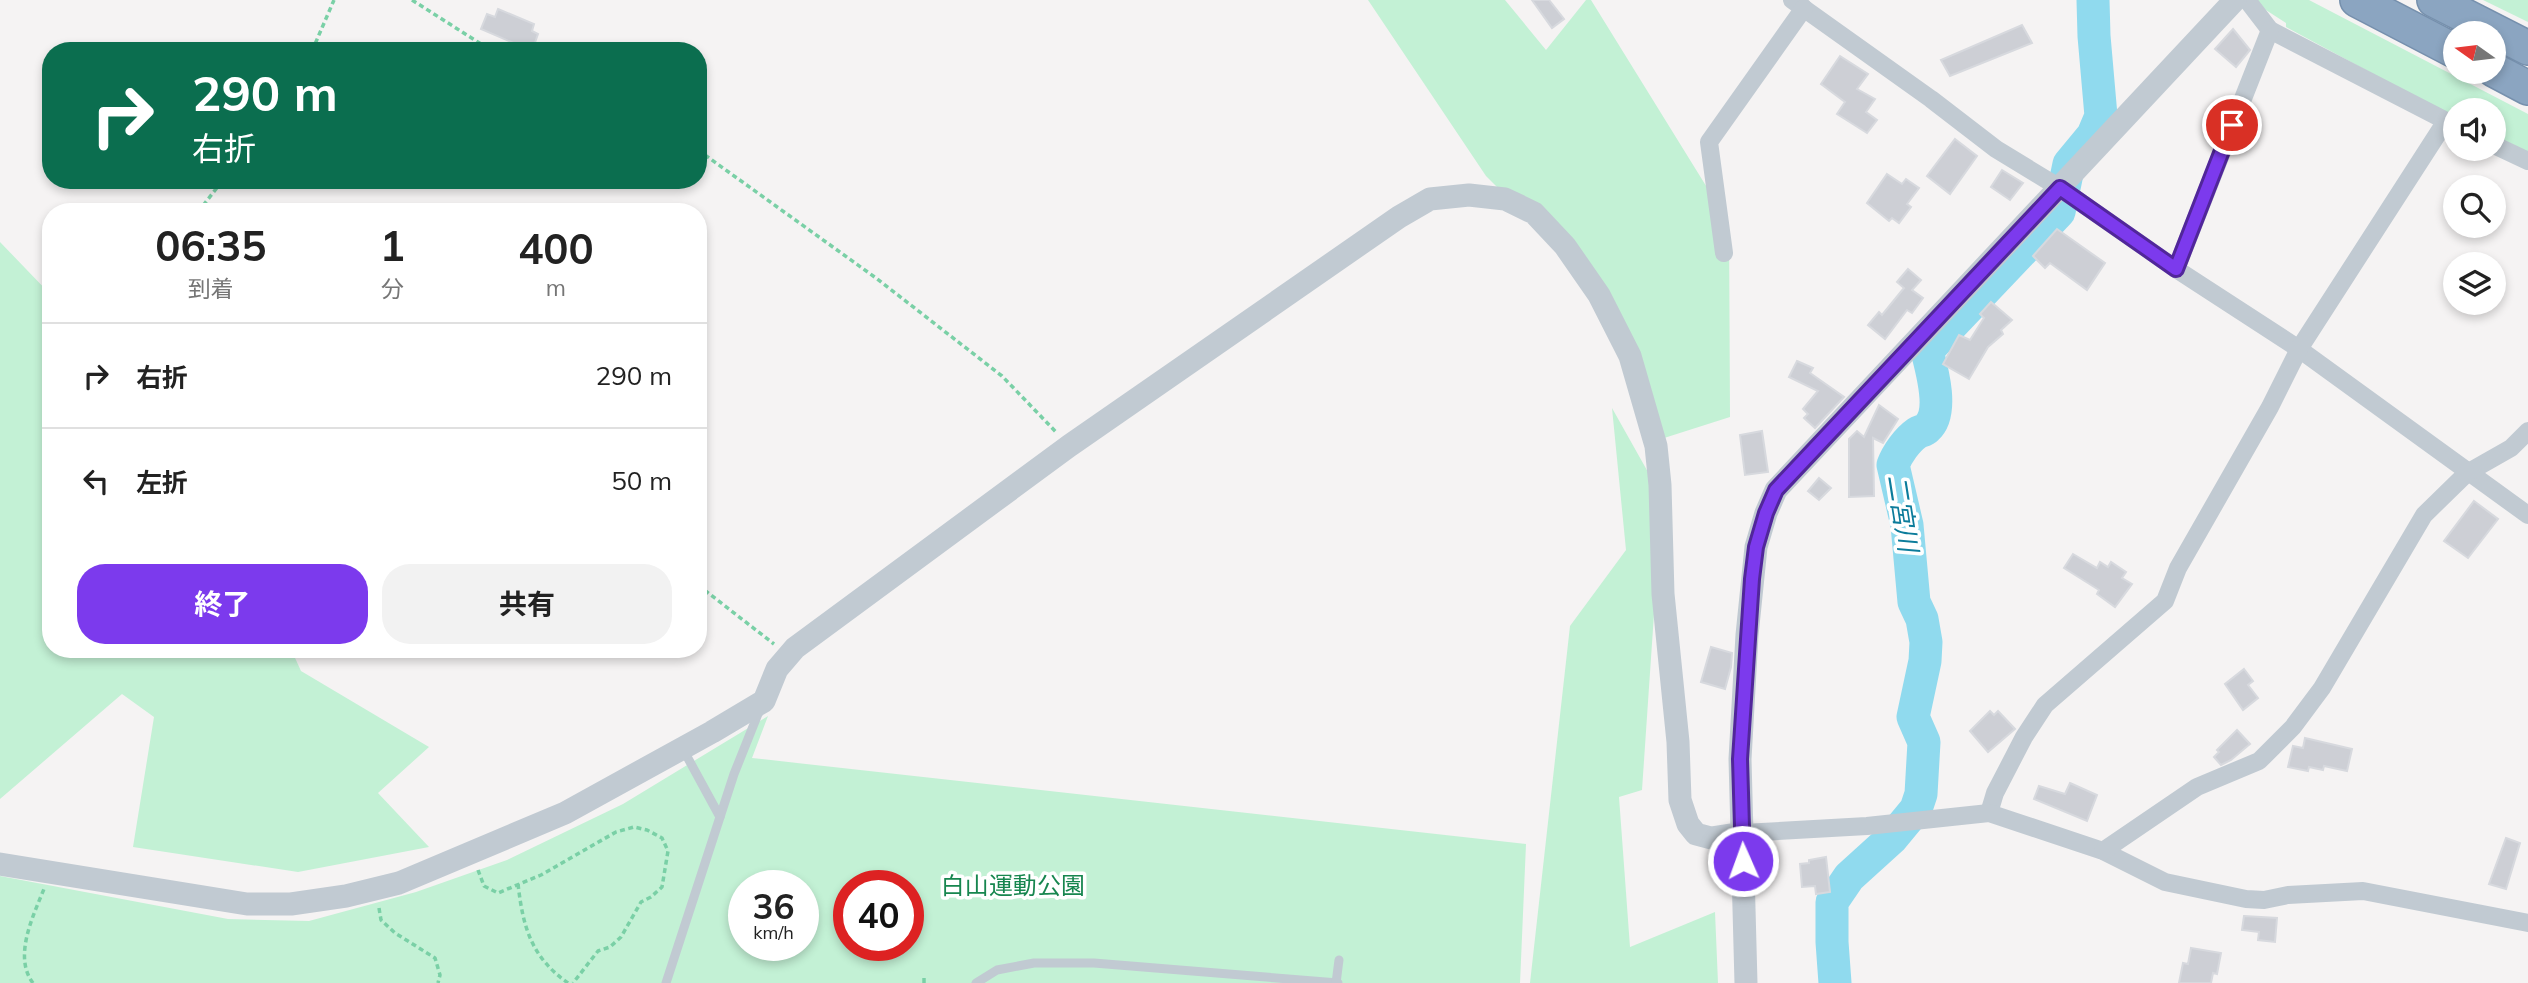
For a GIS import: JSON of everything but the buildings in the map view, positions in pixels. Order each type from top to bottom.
[{"type":"highway","points":[[2357,0],[2443,45]]},
{"type":"highway","points":[[2434,0],[2528,48]]},
{"type":"highway","points":[[2506,76],[2528,88]]},
{"type":"street","points":[[1746,983],[1740,759],[1756,547],[1776,490],[2235,0]]},
{"type":"street","points":[[2247,0],[2270,30],[2443,120]]},
{"type":"street","points":[[1724,253],[1709,142],[1799,3],[1996,149],[2060,188],[2176,269],[2299,349],[2528,515]]},
{"type":"street","points":[[2176,269],[2270,30]]},
{"type":"street","points":[[1989,813],[2024,737],[2045,705],[2165,601],[2178,568],[2258,429],[2299,349],[2443,136]]},
{"type":"street","points":[[2506,151],[2528,161]]},
{"type":"street","points":[[0,864],[247,904],[291,904],[346,896],[399,883],[565,813],[683,749],[764,701],[777,669],[788,656],[867,594],[912,564],[1069,446],[1290,291],[1430,199],[1469,195],[1505,199],[1534,213],[1565,246],[1599,295],[1630,356],[1656,446],[1660,485],[1663,594],[1678,742],[1680,800],[1684,814],[1696,834],[1711,838],[1742,833],[1867,826],[1989,813],[2103,851],[2165,882],[2246,899],[2363,891],[2528,923]]},
{"type":"street","points":[[2103,851],[2197,788],[2259,761],[2293,727],[2336,665],[2424,515],[2468,473],[2511,448],[2528,431]]},
{"type":"lane","points":[[666,983],[734,774],[764,701]]},
{"type":"lane","points":[[683,749],[720,817]]},
{"type":"lane","points":[[976,983],[997,970],[1034,963],[1094,963],[1337,983],[1339,960]]},
{"type":"path","points":[[316,42],[334,0]]},
{"type":"path","points":[[412,0],[478,42]]},
{"type":"path","points":[[707,156],[876,278],[1002,376],[1069,446]]},
{"type":"path","points":[[205,203],[216,189]]},
{"type":"path","points":[[707,592],[788,656]]},
{"type":"path","points":[[479,874],[484,887],[498,893],[518,884],[541,875],[616,831],[634,827],[662,838],[668,851],[662,887],[641,902],[621,937],[610,947],[598,951],[570,983],[554,973],[535,948],[522,919],[518,884]]},
{"type":"path","points":[[33,983],[26,974],[24,953],[34,913],[52,872]]},
{"type":"path","points":[[374,889],[381,920],[395,933],[435,958],[440,975],[438,983]]},
{"type":"green space","points":[[1368,0],[1505,0],[1546,50],[1586,0],[1591,0],[1729,223],[1730,417],[1661,439],[1593,283],[1486,176]]},
{"type":"green space","points":[[2255,0],[2309,0],[2443,70],[2443,84],[2470,84],[2497,98],[2443,98],[2443,112],[2286,27],[2286,23],[2255,3]]},
{"type":"green space","points":[[2483,0],[2528,0],[2528,22]]},
{"type":"green space","points":[[2506,103],[2528,114],[2528,156],[2506,145]]},
{"type":"green space","points":[[0,242],[42,286],[42,658],[295,658],[301,671],[429,747],[378,793],[429,847],[298,872],[133,847],[154,717],[122,694],[0,799]]},
{"type":"green space","points":[[1612,408],[1662,497],[1642,790],[1619,797],[1630,947],[1715,912],[1718,983],[1530,983],[1570,626],[1626,550]]},
{"type":"green space","name":"白山運動公園","points":[[768,716],[752,758],[1526,844],[1520,983],[0,983],[0,876],[228,919],[309,921],[416,892],[507,860],[623,804]]},
{"type":"waterway","name":"二宮川","points":[[1835,983],[1832,902],[1849,877],[1892,838],[1916,809],[1921,794],[1924,742],[1913,717],[1925,661],[1926,642],[1922,619],[1914,602],[1907,525],[1893,465],[1910,439],[1927,428],[1935,412],[1935,391],[1927,351],[2059,212],[2069,164],[2093,135],[2101,116],[2093,0]]},
{"type":"route","points":[[1743,861],[1740,759],[1747,635],[1756,547],[1776,490],[2060,188],[2176,269],[2232,125]]}]
